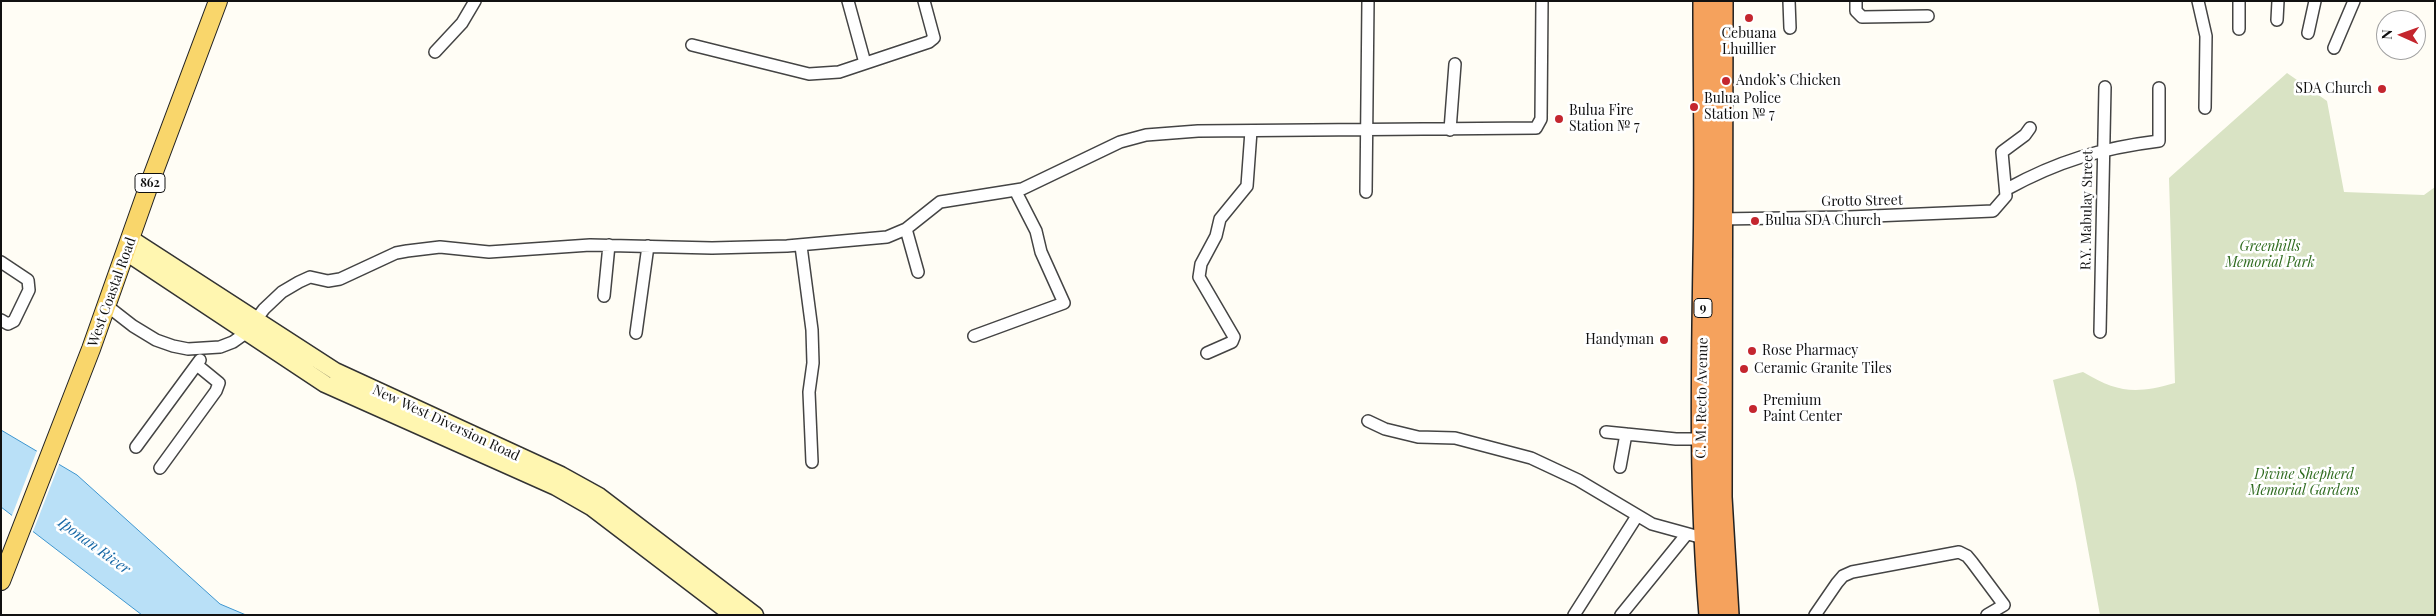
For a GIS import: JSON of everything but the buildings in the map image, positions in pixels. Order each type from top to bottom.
[{"type":"highway","name":"C. M. Recto Avenue","points":[[1704,1],[1713,219],[1720,497],[1728,615]]},
{"type":"highway","name":"C. M. Recto Avenue","points":[[1710,615],[1695,536],[1713,219],[1722,1]]},
{"type":"main road","name":"West Coastal Road","points":[[1,581],[64,418],[218,1]]},
{"type":"street","points":[[435,52],[462,24],[475,1]]},
{"type":"street","points":[[848,1],[865,63]]},
{"type":"street","points":[[692,45],[809,74],[839,72],[929,42],[934,38],[924,1]]},
{"type":"street","points":[[1366,192],[1368,1]]},
{"type":"street","points":[[106,305],[133,326],[156,340],[174,346],[205,349],[232,342],[251,326],[282,292],[299,282],[310,277],[328,281],[340,279],[396,254],[412,250],[440,248],[489,252],[554,246],[609,245],[712,248],[802,246],[887,237],[906,230],[931,207],[940,202],[1015,190],[1037,182],[1120,142],[1146,135],[1251,131],[1536,128],[1541,119],[1542,1]]},
{"type":"street","points":[[1790,1],[1790,28]]},
{"type":"street","points":[[1856,1],[1856,11],[1862,17],[1928,16]]},
{"type":"street","points":[[2198,1],[2206,36],[2205,108]]},
{"type":"street","points":[[2239,1],[2239,29]]},
{"type":"street","points":[[2277,20],[2278,1]]},
{"type":"street","points":[[2308,32],[2315,1]]},
{"type":"street","points":[[2334,48],[2354,1]]},
{"type":"street","points":[[1450,130],[1455,64]]},
{"type":"street","name":"R.Y. Mabulay Street","points":[[2100,332],[2105,87]]},
{"type":"street","points":[[2030,128],[2025,135],[2002,152],[2007,189],[2042,170],[2103,150],[2159,140],[2159,88]]},
{"type":"street","points":[[1207,352],[1232,342],[1234,338],[1217,305],[1199,277],[1201,264],[1216,236],[1220,219],[1247,186],[1251,131]]},
{"type":"street","name":"Grotto Street","points":[[1713,219],[1850,218],[1985,212],[1998,207],[2006,196],[2007,189]]},
{"type":"street","points":[[974,336],[1064,303],[1040,252],[1036,231],[1015,190]]},
{"type":"street","points":[[906,230],[918,272]]},
{"type":"street","name":"New West Diversion Road","points":[[128,245],[251,326],[325,384],[573,496],[607,518],[733,615]]},
{"type":"street","points":[[604,296],[609,245]]},
{"type":"street","points":[[636,333],[648,246]]},
{"type":"street","points":[[802,246],[812,330],[813,363],[809,392],[812,462]]},
{"type":"street","points":[[1,262],[28,280],[29,287],[14,321],[8,324],[1,320]]},
{"type":"street","name":"New West Diversion Road","points":[[251,326],[335,371],[561,475],[599,496],[755,615]]},
{"type":"street","points":[[136,447],[197,365],[205,349]]},
{"type":"street","points":[[160,468],[216,391],[219,383],[197,365]]},
{"type":"street","points":[[1368,421],[1385,429],[1418,437],[1455,438],[1531,458],[1578,480],[1636,516],[1659,527],[1695,536],[1621,615]]},
{"type":"street","points":[[1606,432],[1701,439]]},
{"type":"street","points":[[1620,467],[1626,434]]},
{"type":"street","points":[[1574,615],[1636,516]]},
{"type":"street","points":[[1815,615],[1843,576],[1852,572],[1959,552],[1967,556],[2004,605],[1987,615]]},
{"type":"green space","points":[[2287,73],[2327,101],[2344,192],[2424,195],[2435,187],[2435,615],[2100,615],[2076,483],[2053,380],[2083,372],[2117,388],[2138,390],[2175,383],[2169,178]]},
{"type":"water","name":"Iponan River","points":[[1,430],[77,475],[220,604],[246,615],[142,615],[1,507]]},
{"type":"pier","points":[[38,448],[60,462],[32,534],[11,518]]},
{"type":"place","name":"Cebuana Lhuillier","points":[[1749,18]]},
{"type":"place","name":"Andok’s Chicken","points":[[1726,81]]},
{"type":"place","name":"SDA Church","points":[[2382,89]]},
{"type":"place","name":"Bulua Police Station № 7","points":[[1694,107]]},
{"type":"place","name":"Bulua Fire Station № 7","points":[[1559,119]]},
{"type":"place","name":"Bulua SDA Church","points":[[1755,221]]},
{"type":"place","name":"Handyman","points":[[1664,340]]},
{"type":"place","name":"Rose Pharmacy","points":[[1752,351]]},
{"type":"place","name":"Ceramic Granite Tiles","points":[[1744,369]]},
{"type":"place","name":"Premium Paint Center","points":[[1753,409]]},
{"type":"park label","name":"Greenhills Memorial Park","points":[[2270,256]]},
{"type":"park label","name":"Divine Shepherd Memorial Gardens","points":[[2304,484]]}]
